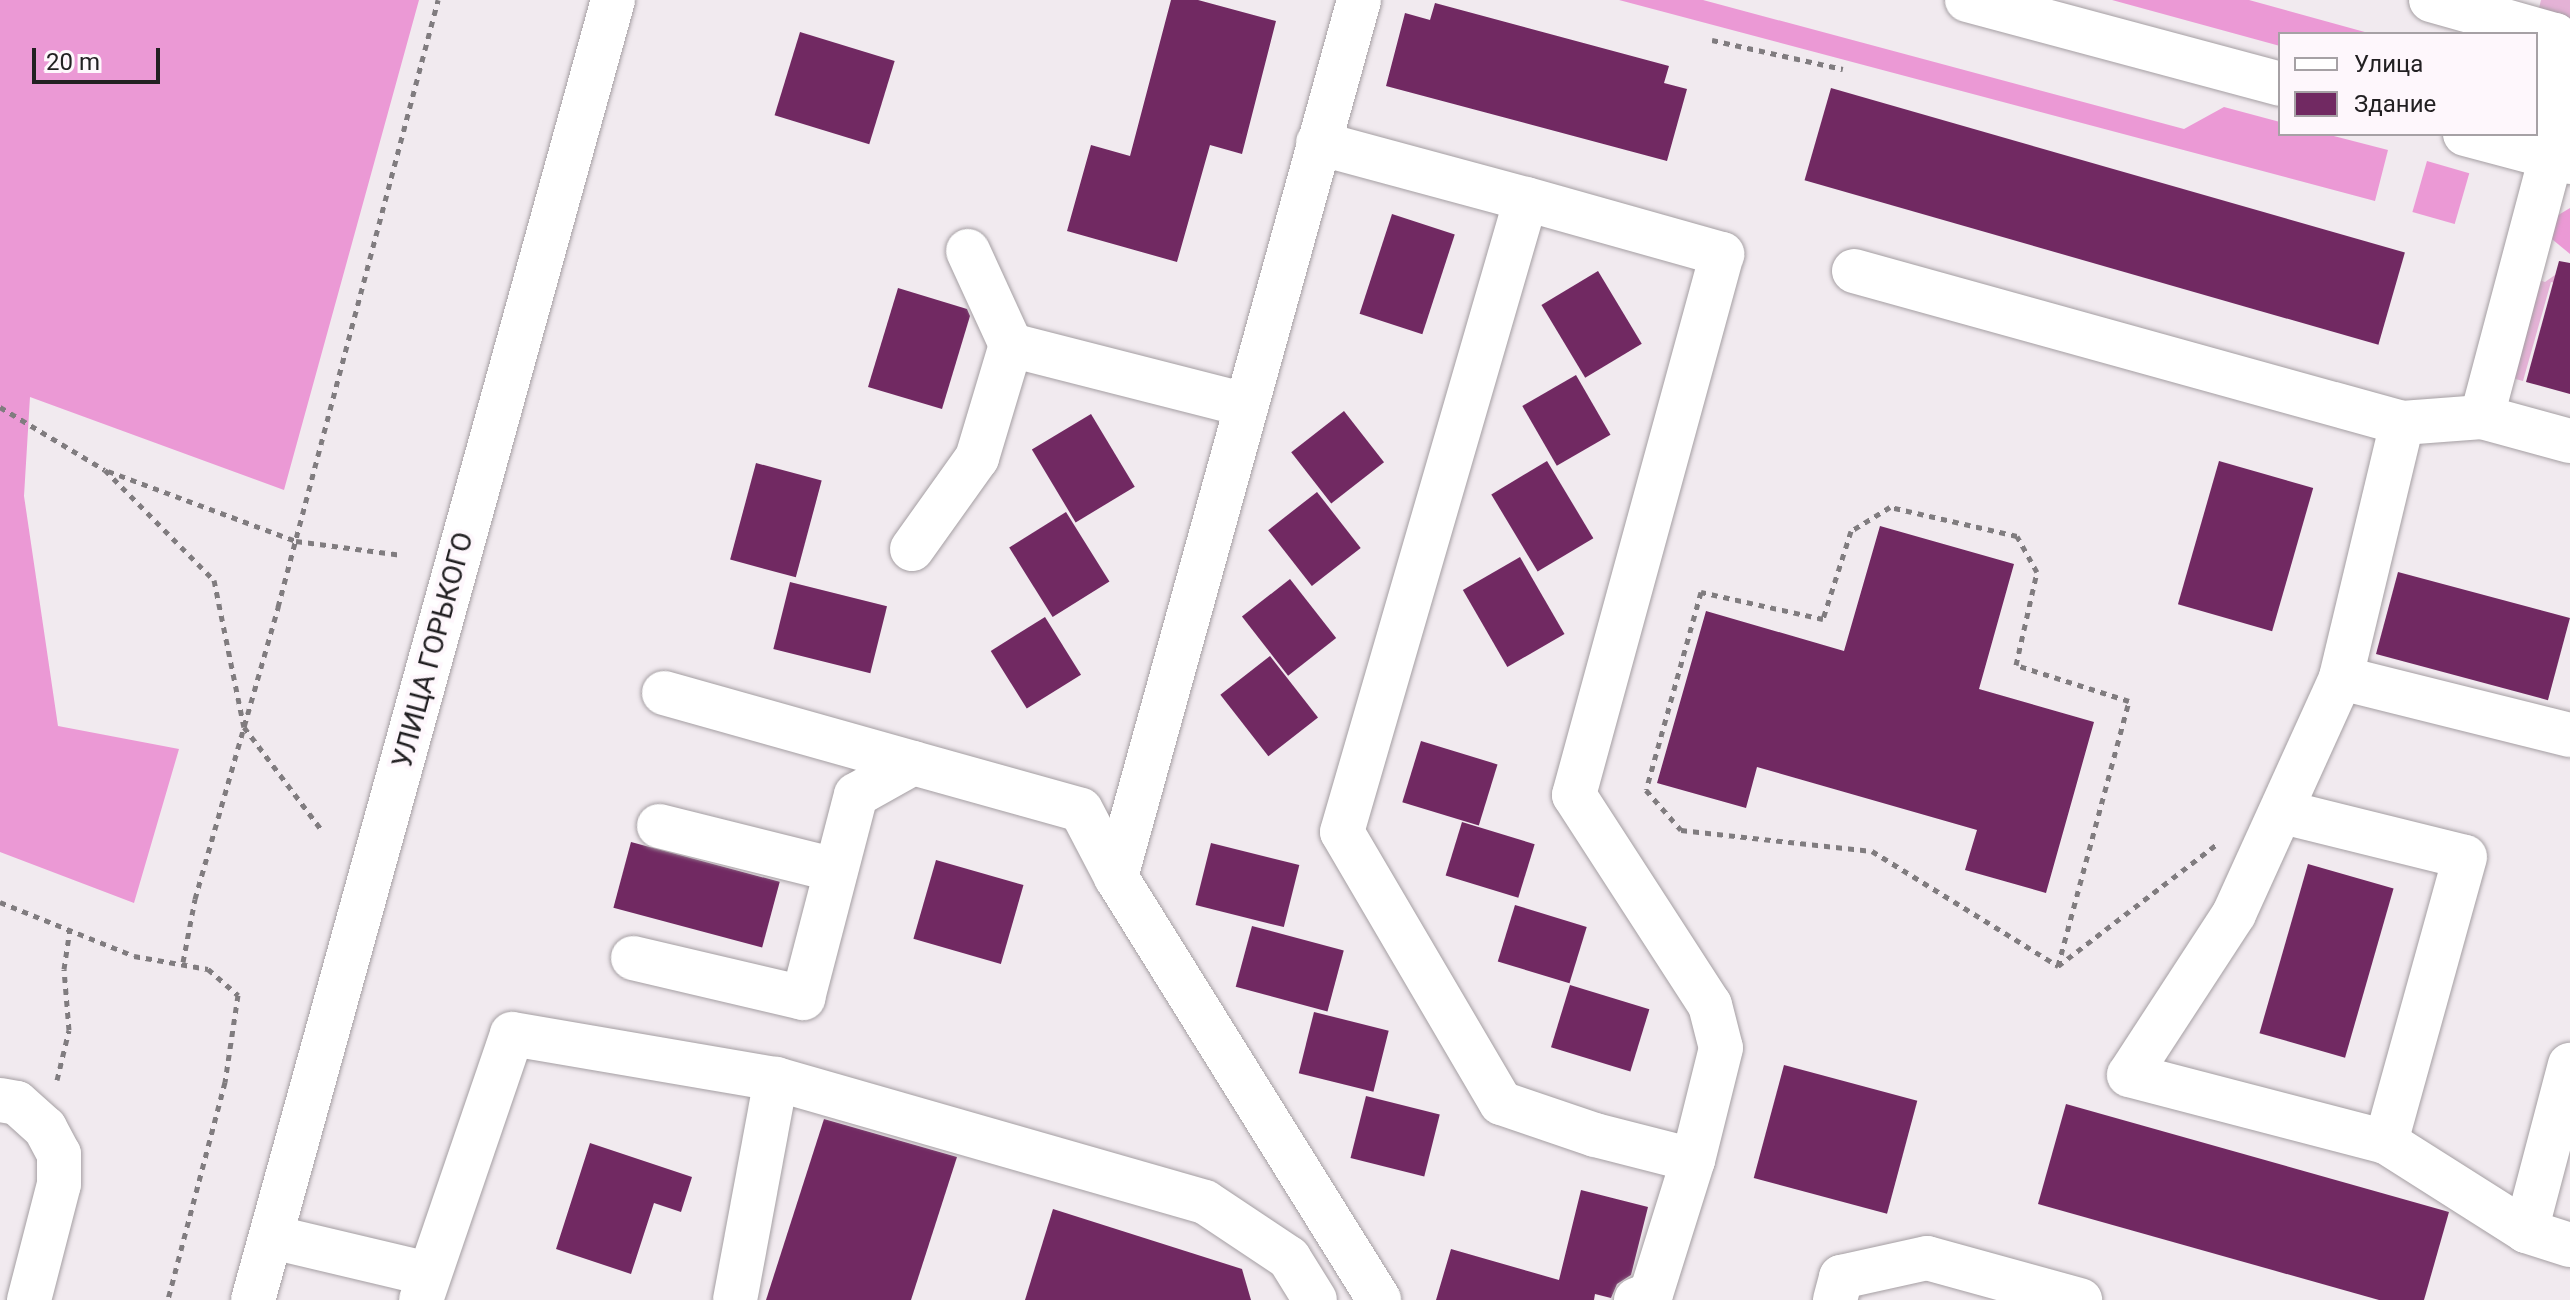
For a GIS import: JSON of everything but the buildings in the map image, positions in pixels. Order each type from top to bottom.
[{"type":"main road","name":"УЛИЦА ГОРЬКОГО","points":[[253,1300],[613,0]]},
{"type":"main road","points":[[1116,877],[1359,0]]},
{"type":"main road","points":[[1967,0],[2278,83]]},
{"type":"main road","points":[[2431,0],[2562,37],[2558,60],[2560,160],[2482,417]]},
{"type":"main road","points":[[2472,136],[2560,160]]},
{"type":"main road","points":[[1318,143],[1722,254],[1574,795],[1710,1005],[1721,1048],[1693,1160],[1651,1294],[1636,1300]]},
{"type":"main road","points":[[1526,199],[1342,832],[1501,1103],[1595,1135],[1693,1160]]},
{"type":"main road","points":[[912,549],[977,458],[1011,345],[968,251]]},
{"type":"main road","points":[[1854,271],[2402,423],[2482,417],[2570,441]]},
{"type":"main road","points":[[1011,345],[1246,405]]},
{"type":"main road","points":[[2402,423],[2341,678],[2283,812],[2234,914],[2129,1075],[2386,1142],[2526,1231],[2570,1245]]},
{"type":"main road","points":[[2341,678],[2570,735]]},
{"type":"main road","points":[[664,693],[1081,810],[1116,877],[1379,1300]]},
{"type":"main road","points":[[633,958],[803,998],[856,795],[913,763]]},
{"type":"main road","points":[[2283,812],[2465,857],[2386,1142]]},
{"type":"main road","points":[[659,826],[836,870]]},
{"type":"main road","points":[[272,1237],[424,1287],[512,1034],[776,1079],[1205,1202],[1289,1258],[1315,1300]]},
{"type":"main road","points":[[2526,1231],[2570,1065]]},
{"type":"main road","points":[[735,1300],[776,1079]]},
{"type":"main road","points":[[0,1100],[17,1103],[45,1128],[59,1154],[59,1184],[29,1300]]},
{"type":"main road","points":[[1835,1300],[1841,1277],[1927,1258],[2080,1300]]},
{"type":"path","points":[[183,962],[195,899],[296,541],[438,0]]},
{"type":"path","points":[[1712,40],[1843,69]]},
{"type":"path","points":[[0,407],[105,470],[296,541],[402,555]]},
{"type":"path","points":[[105,470],[214,580],[244,727],[323,832]]},
{"type":"path","points":[[1890,507],[2017,536],[2037,572],[2016,665],[2129,701],[2058,966],[1872,851],[1681,830],[1646,790],[1701,592],[1823,619],[1851,531],[1890,507]]},
{"type":"path","points":[[2058,966],[2222,840]]},
{"type":"path","points":[[0,902],[134,956],[183,962],[208,969],[238,995],[225,1082],[168,1300]]},
{"type":"path","points":[[45,1128],[69,1030],[64,969],[70,929]]},
{"type":"shaded area","points":[[0,0],[419,0],[284,490],[30,397],[24,496],[58,726],[179,749],[134,903],[0,852]]},
{"type":"shaded area","points":[[1619,0],[1703,0],[2184,129],[2224,107],[2278,121],[2278,136],[2334,136],[2388,150],[2375,201]]},
{"type":"shaded area","points":[[2112,0],[2249,0],[2365,32],[2278,32],[2278,45]]},
{"type":"shaded area","points":[[2541,0],[2570,0],[2570,39],[2534,29]]},
{"type":"shaded area","points":[[2427,161],[2469,173],[2455,224],[2412,212]]},
{"type":"shaded area","points":[[2570,208],[2570,254],[2547,235],[2555,217]]},
{"type":"shaded area","points":[[2555,275],[2570,279],[2570,287],[2551,282],[2523,381],[2508,377],[2536,279],[2545,282]]}]
